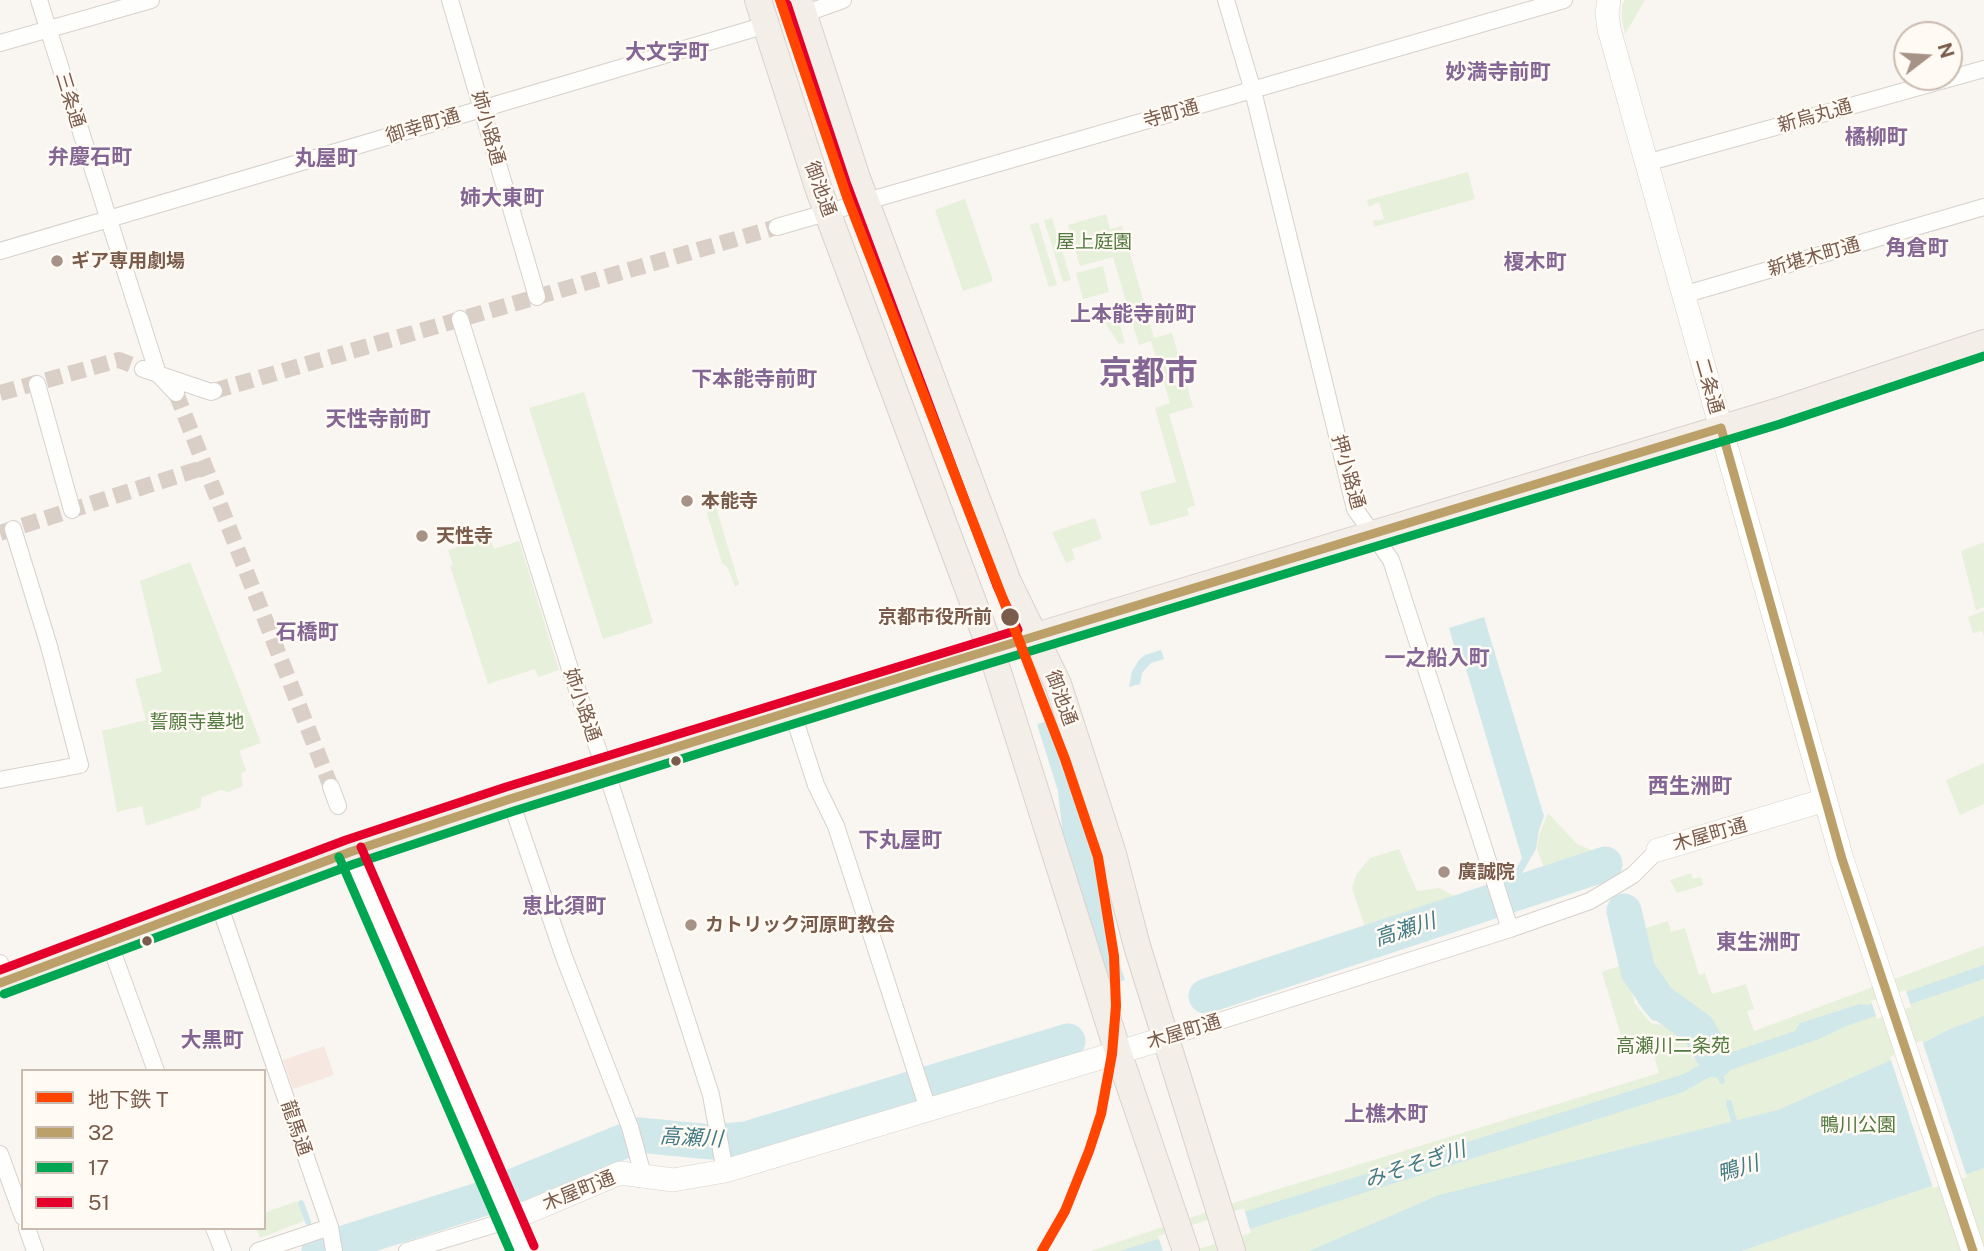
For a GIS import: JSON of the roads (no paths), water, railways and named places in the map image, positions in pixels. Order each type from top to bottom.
[{"type":"main road","name":"御池通","points":[[801,7],[866,201],[1008,582],[1058,684],[1113,854],[1137,946],[1232,1251]]},
{"type":"main road","name":"御池通","points":[[762,12],[828,213],[991,650],[1118,1052],[1186,1251]]},
{"type":"main road","points":[[2,975],[109,942],[350,852],[510,799],[1721,428],[1984,343]]},
{"type":"street","name":"三条通","points":[[39,0],[108,220],[151,372],[176,393]]},
{"type":"street","points":[[0,43],[151,0]]},
{"type":"street","name":"姉小路通","points":[[450,0],[537,297]]},
{"type":"street","points":[[801,7],[843,0]]},
{"type":"street","name":"押小路通","points":[[1226,0],[1253,91],[1355,509],[1391,560],[1510,929]]},
{"type":"street","name":"寺町通","points":[[777,227],[1564,0]]},
{"type":"street","name":"二条通","points":[[1609,0],[1609,29],[1842,859],[1969,1241]]},
{"type":"street","name":"御幸町通","points":[[0,250],[482,108],[762,12]]},
{"type":"street","name":"新烏丸通","points":[[1646,163],[1984,69]]},
{"type":"street","name":"新堪木町通","points":[[1684,295],[1984,207]]},
{"type":"street","name":"姉小路通","points":[[460,319],[566,656],[711,1095],[723,1163]]},
{"type":"street","points":[[151,372],[214,391]]},
{"type":"street","points":[[37,384],[72,510]]},
{"type":"street","points":[[0,780],[80,765],[49,646],[13,529]]},
{"type":"street","points":[[792,711],[816,785],[836,826],[926,1102]]},
{"type":"street","points":[[331,787],[338,806]]},
{"type":"street","points":[[510,799],[564,957],[630,1127],[643,1175]]},
{"type":"street","name":"木屋町通","points":[[407,1251],[502,1202],[620,1173],[673,1180],[926,1102],[1166,1038],[1510,929],[1590,901],[1633,875],[1658,850],[1825,800]]},
{"type":"street","points":[[350,852],[523,1251]]},
{"type":"street","name":"龍馬通","points":[[218,901],[332,1238]]},
{"type":"street","points":[[109,942],[155,1069]]},
{"type":"street","points":[[0,1154],[21,1212]]},
{"type":"street","points":[[28,1230],[35,1251]]},
{"type":"street","points":[[215,1230],[223,1251]]},
{"type":"street","points":[[258,1251],[332,1238]]},
{"type":"water","points":[[1484,617],[1544,816],[1536,849],[1518,880],[1508,884],[1522,858],[1464,662],[1459,663],[1449,628]]},
{"type":"water","points":[[1161,650],[1164,659],[1151,663],[1142,673],[1140,684],[1129,687],[1132,671],[1139,660]]},
{"type":"water","points":[[1050,720],[1095,858],[1102,912],[1125,980],[1111,985],[1064,847],[1058,791],[1037,724]]},
{"type":"water","name":"みそそぎ川","points":[[1984,965],[1984,979],[1846,1026],[1819,1039],[1710,1077],[1683,1092],[1180,1251],[1120,1251],[1684,1074],[1706,1061],[1713,1051],[1719,1050],[1723,1055],[1795,1031],[1800,1023],[1860,1004],[1868,1005]]},
{"type":"water","points":[[1638,971],[1655,988],[1675,1001],[1685,1012],[1684,1020],[1652,1020],[1638,1002],[1632,979]]},
{"type":"water","name":"鴨川","points":[[1984,1016],[1984,1168],[1741,1251],[1309,1251],[1439,1195],[1778,1110],[1887,1062],[1948,1030]]},
{"type":"waterway","name":"高瀬川","points":[[1206,996],[1605,864]]},
{"type":"waterway","name":"高瀬川","points":[[1624,911],[1638,971],[1659,1001],[1698,1029],[1716,1060]]},
{"type":"waterway","name":"高瀬川","points":[[319,1251],[479,1200],[639,1135],[711,1142],[746,1139],[1068,1041]]},
{"type":"waterway","points":[[1720,1075],[1722,1081]]},
{"type":"waterway","points":[[1729,1103],[1736,1128]]},
{"type":"waterway","points":[[301,1203],[308,1222]]},
{"type":"tunnel","points":[[214,391],[777,227]]},
{"type":"tunnel","points":[[0,393],[119,360],[143,369]]},
{"type":"tunnel","points":[[176,393],[331,787]]},
{"type":"tunnel","points":[[0,533],[205,467]]},
{"type":"metro line","name":"T","points":[[780,0],[847,197],[1065,759],[1098,857],[1114,956],[1116,1006],[1112,1054],[1101,1114],[1089,1151],[1065,1211],[1042,1251]]},
{"type":"place","name":"ギア専用劇場","points":[[57,261]]},
{"type":"place","name":"本能寺","points":[[687,501]]},
{"type":"place","name":"天性寺","points":[[422,536]]},
{"type":"place","name":"京都市役所前","points":[[1010,617]]},
{"type":"place","name":"廣誠院","points":[[1444,872]]},
{"type":"place","name":"カトリック河原町教会","points":[[691,925]]},
{"type":"district","name":"大文字町","points":[[667,53]]},
{"type":"district","name":"妙満寺前町","points":[[1498,73]]},
{"type":"district","name":"橘柳町","points":[[1876,138]]},
{"type":"district","name":"弁慶石町","points":[[90,158]]},
{"type":"district","name":"丸屋町","points":[[326,159]]},
{"type":"district","name":"姉大東町","points":[[502,199]]},
{"type":"district","name":"角倉町","points":[[1917,249]]},
{"type":"district","name":"榎木町","points":[[1535,263]]},
{"type":"district","name":"上本能寺前町","points":[[1133,315]]},
{"type":"district","name":"京都市","points":[[1148,374]]},
{"type":"district","name":"下本能寺前町","points":[[754,380]]},
{"type":"district","name":"天性寺前町","points":[[378,420]]},
{"type":"district","name":"石橋町","points":[[307,633]]},
{"type":"district","name":"一之船入町","points":[[1437,659]]},
{"type":"district","name":"西生洲町","points":[[1690,787]]},
{"type":"district","name":"下丸屋町","points":[[900,841]]},
{"type":"district","name":"恵比須町","points":[[564,907]]},
{"type":"district","name":"東生洲町","points":[[1758,943]]},
{"type":"district","name":"大黒町","points":[[212,1041]]},
{"type":"district","name":"上樵木町","points":[[1386,1115]]},
{"type":"park label","name":"屋上庭園","points":[[1094,242]]},
{"type":"park label","name":"誓願寺墓地","points":[[197,722]]},
{"type":"park label","name":"高瀬川二条苑","points":[[1673,1046]]},
{"type":"park label","name":"鴨川公園","points":[[1858,1125]]}]
